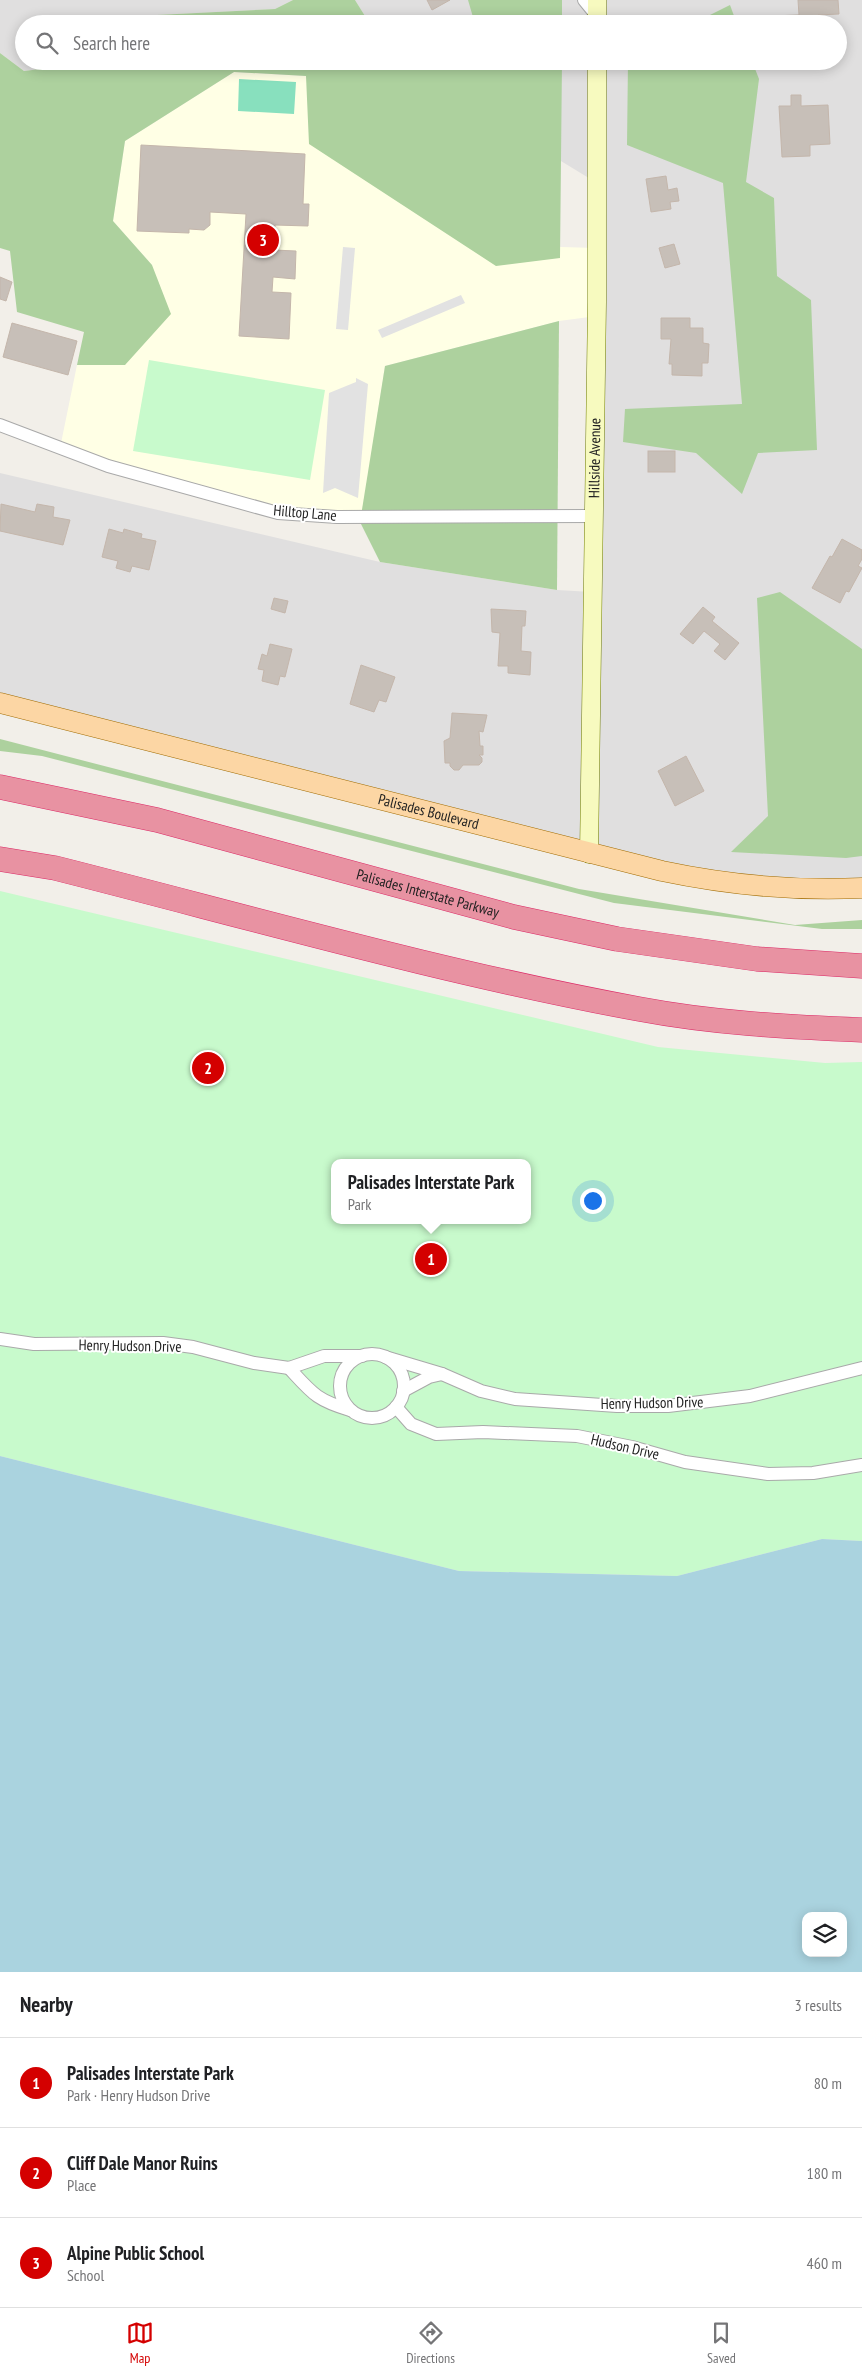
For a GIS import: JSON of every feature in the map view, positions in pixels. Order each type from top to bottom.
[{"type":"highway","name":"Palisades Interstate Parkway","points":[[0,787],[157,820],[514,917],[617,939],[757,959],[862,966]]},
{"type":"highway","points":[[0,859],[55,868],[494,978],[641,1010],[764,1026],[862,1030]]},
{"type":"main road","name":"Hillside Avenue","points":[[589,854],[597,302],[597,70]]},
{"type":"main road","name":"Palisades Boulevard","points":[[0,703],[662,872],[710,880],[798,888],[862,888]]},
{"type":"street","points":[[584,0],[597,13]]},
{"type":"street","name":"Hilltop Lane","points":[[0,425],[108,466],[278,513],[337,517],[593,516]]},
{"type":"street","name":"Henry Hudson Drive","points":[[0,1339],[43,1344],[162,1343],[194,1347],[254,1363],[289,1368],[324,1356],[378,1355],[442,1374],[482,1390],[515,1400],[617,1406],[668,1406],[750,1396],[862,1368]]},
{"type":"street","points":[[350,1410],[343,1401],[340,1380],[344,1369],[352,1361],[362,1356]]},
{"type":"street","points":[[385,1357],[400,1371],[404,1391]]},
{"type":"street","points":[[289,1368],[312,1393],[326,1403],[369,1418],[389,1414],[396,1407],[404,1391],[428,1376],[442,1374]]},
{"type":"street","name":"Hudson Drive","points":[[396,1407],[411,1424],[436,1434],[483,1432],[578,1436],[632,1447],[685,1462],[768,1474],[814,1473],[862,1465]]},
{"type":"shaded area","points":[[0,0],[293,0],[275,9],[157,15],[15,15],[15,64],[0,53]]},
{"type":"shaded area","points":[[355,0],[862,0],[862,888],[758,886],[0,703],[0,473],[380,562],[557,590],[592,592],[597,183],[412,70],[847,70],[847,15],[364,15]]},
{"type":"shaded area","points":[[234,72],[306,76],[560,258],[560,247],[597,248],[597,316],[559,321],[385,366],[362,517],[308,516],[60,448],[77,365],[125,365],[152,265],[113,221],[125,141]]},
{"type":"shaded area","points":[[343,247],[355,248],[348,330],[336,329]]},
{"type":"shaded area","points":[[461,295],[465,303],[382,338],[378,330]]},
{"type":"shaded area","points":[[356,378],[368,384],[358,498],[335,488],[323,493],[329,393],[356,382]]},
{"type":"green space","points":[[293,0],[355,0],[364,15],[157,15],[275,9]]},
{"type":"green space","points":[[468,0],[562,0],[562,15],[472,15]]},
{"type":"green space","points":[[730,5],[734,15],[710,15]]},
{"type":"green space","points":[[0,53],[15,64],[15,70],[24,71],[562,70],[560,258],[496,266],[309,144],[306,76],[234,72],[125,141],[113,221],[152,265],[171,314],[125,365],[77,365],[84,332],[17,312],[10,251],[0,248]]},
{"type":"green space","points":[[628,70],[756,70],[759,79],[746,182],[774,198],[777,276],[811,300],[817,450],[758,453],[742,494],[696,453],[623,442],[625,409],[742,404],[723,183],[627,145]]},
{"type":"green space","points":[[239,79],[296,82],[294,114],[238,111]]},
{"type":"green space","points":[[559,321],[557,590],[380,562],[360,522],[385,366]]},
{"type":"green space","points":[[149,360],[325,390],[310,480],[133,451]]},
{"type":"green space","points":[[780,592],[862,649],[862,856],[846,858],[731,852],[768,816],[757,598]]},
{"type":"green space","points":[[0,739],[579,889],[795,925],[862,920],[862,929],[822,929],[614,903],[42,756],[0,751]]},
{"type":"green space","points":[[0,891],[658,1047],[825,1063],[862,1062],[862,1541],[822,1539],[677,1576],[459,1571],[0,1456]]},
{"type":"water","points":[[0,1456],[459,1571],[677,1576],[822,1539],[862,1541],[862,1972],[0,1972]]},
{"type":"building","points":[[427,0],[450,0],[432,10]]},
{"type":"building","points":[[798,0],[838,0],[839,14],[799,15]]},
{"type":"building","points":[[791,95],[801,95],[801,106],[828,105],[830,144],[810,145],[810,156],[782,157],[779,106],[791,106]]},
{"type":"building","points":[[141,145],[305,154],[303,204],[309,204],[308,226],[275,225],[274,250],[296,251],[295,279],[273,277],[272,292],[291,293],[289,339],[239,336],[246,214],[210,212],[210,225],[204,230],[189,229],[189,233],[137,231]]},
{"type":"building","points":[[666,176],[668,190],[677,188],[679,201],[670,202],[671,209],[651,212],[646,179]]},
{"type":"building","points":[[674,244],[680,264],[665,268],[659,248]]},
{"type":"building","points":[[0,277],[12,282],[6,301],[0,299]]},
{"type":"building","points":[[661,318],[690,318],[690,328],[703,328],[703,343],[709,344],[708,363],[702,363],[702,376],[672,375],[672,364],[669,364],[671,339],[661,339]]},
{"type":"building","points":[[12,323],[77,341],[68,375],[3,357]]},
{"type":"building","points":[[648,451],[675,451],[675,472],[648,472]]},
{"type":"building","points":[[1,504],[35,512],[37,504],[54,507],[53,517],[70,520],[63,545],[0,531]]},
{"type":"building","points":[[109,529],[123,533],[124,529],[142,534],[141,538],[156,541],[149,570],[132,566],[130,572],[116,568],[118,561],[102,557]]},
{"type":"building","points":[[842,539],[862,550],[862,559],[858,566],[862,568],[849,592],[846,591],[840,603],[812,588]]},
{"type":"building","points":[[274,598],[288,601],[285,613],[271,609]]},
{"type":"building","points":[[703,607],[715,617],[712,621],[739,643],[725,660],[714,651],[720,644],[704,631],[693,644],[680,634]]},
{"type":"building","points":[[491,609],[526,611],[525,626],[522,626],[521,651],[531,652],[530,675],[508,673],[508,666],[498,666],[500,633],[492,632]]},
{"type":"building","points":[[270,644],[292,649],[285,677],[280,676],[278,685],[262,681],[264,670],[258,669],[262,654],[267,656]]},
{"type":"building","points":[[361,665],[395,677],[386,702],[379,700],[374,712],[350,704]]},
{"type":"building","points":[[452,713],[487,715],[483,732],[479,731],[483,755],[479,755],[482,758],[482,762],[479,765],[463,765],[459,770],[454,770],[450,763],[445,763],[444,741],[450,738]]},
{"type":"building","points":[[686,756],[704,791],[675,806],[658,771]]},
{"type":"place","name":"Alpine Public School","points":[[263,240]]},
{"type":"place","name":"Cliff Dale Manor Ruins","points":[[208,1068]]},
{"type":"place","name":"Palisades Interstate Park","points":[[431,1259]]}]
